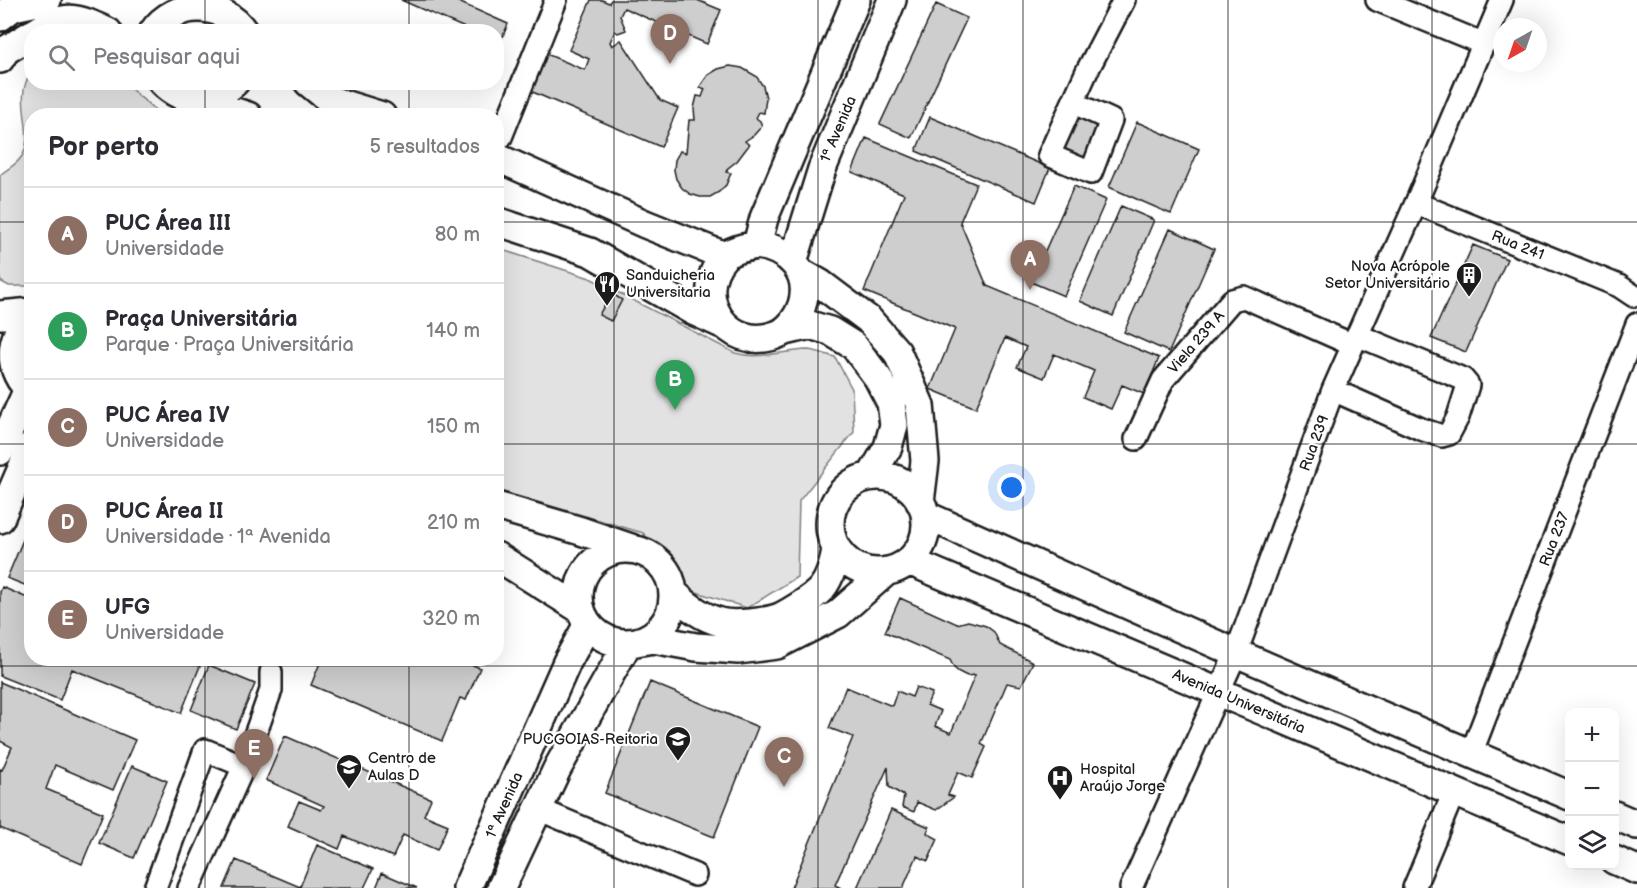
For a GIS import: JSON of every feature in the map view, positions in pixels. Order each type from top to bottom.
[{"type":"main road","points":[[0,17],[13,7],[47,0]]},
{"type":"main road","points":[[154,0],[212,3],[224,8],[242,22]]},
{"type":"main road","points":[[757,245],[764,218],[856,0]]},
{"type":"main road","name":"1ª Avenida","points":[[797,267],[822,169],[892,0]]},
{"type":"main road","points":[[157,24],[170,9],[189,1]]},
{"type":"main road","points":[[48,24],[54,20],[80,19],[91,24]]},
{"type":"main road","points":[[0,59],[6,50],[24,39]]},
{"type":"main road","points":[[173,90],[181,96],[223,108]]},
{"type":"main road","points":[[195,99],[211,97],[226,90]]},
{"type":"main road","points":[[318,90],[330,100],[356,108]]},
{"type":"main road","points":[[798,138],[830,151]]},
{"type":"main road","points":[[504,150],[645,224],[725,256]]},
{"type":"main road","points":[[504,224],[590,252],[739,335],[756,339],[768,338],[810,325],[830,331],[854,346],[878,378],[891,403],[894,425],[888,447],[871,476]]},
{"type":"main road","points":[[724,325],[712,303],[713,276],[725,256],[741,248],[757,245],[771,247],[784,254],[797,267],[869,320],[897,352],[920,405],[925,460],[922,508]]},
{"type":"main road","points":[[785,331],[799,314],[804,297],[797,267]]},
{"type":"main road","points":[[0,315],[24,314]]},
{"type":"main road","points":[[0,451],[20,380],[13,363],[12,349],[16,334],[24,321]]},
{"type":"main road","points":[[0,519],[24,464]]},
{"type":"main road","points":[[504,561],[584,616],[599,634],[613,641],[628,643],[653,639],[696,647],[738,650],[777,645],[838,614],[898,566],[922,543],[926,524],[922,508],[912,490],[900,481],[886,476],[871,476],[856,480],[843,490],[834,503],[830,518],[830,534],[836,549],[858,568],[872,571],[898,566]]},
{"type":"main road","points":[[504,508],[581,531],[647,554],[660,563],[669,577],[673,592],[672,607],[666,621],[644,640],[628,643]]},
{"type":"main road","points":[[922,508],[1236,653],[1565,794]]},
{"type":"main road","points":[[584,616],[578,593],[582,578],[590,565],[602,555],[616,549],[632,549]]},
{"type":"main road","points":[[673,592],[687,606],[721,623],[738,624],[779,617],[818,592],[824,585],[834,565],[836,549]]},
{"type":"main road","name":"Avenida Universitária","points":[[898,566],[1218,692],[1565,839]]},
{"type":"main road","name":"1ª Avenida","points":[[467,888],[567,662],[584,616]]},
{"type":"main road","name":"1ª Avenida","points":[[501,888],[556,769],[628,643]]},
{"type":"main road","points":[[1616,816],[1637,825]]},
{"type":"main road","points":[[1619,862],[1637,870]]},
{"type":"street","points":[[504,134],[556,0]]},
{"type":"street","points":[[1074,103],[1087,71],[1124,0]]},
{"type":"street","points":[[1377,0],[1484,44]]},
{"type":"street","name":"Rua 239","points":[[1131,888],[1236,653],[1333,390],[1416,203],[1502,0]]},
{"type":"street","name":"Rua 241","points":[[1416,203],[1633,294]]},
{"type":"street","name":"Viela 239 A","points":[[1136,439],[1163,380],[1232,300],[1244,297],[1355,340],[1383,345],[1463,379],[1468,385],[1458,417],[1449,434],[1442,436],[1333,390]]},
{"type":"street","name":"Rua 237","points":[[1471,754],[1637,325]]},
{"type":"street","points":[[189,888],[244,766],[271,690],[272,672]]},
{"type":"street","points":[[156,888],[205,750],[244,766]]},
{"type":"street","points":[[1414,888],[1454,792]]},
{"type":"street","points":[[538,808],[695,875]]},
{"type":"shaded area","points":[[25,90],[132,90],[153,108],[24,108]]},
{"type":"shaded area","points":[[24,151],[24,286],[9,286],[0,281],[0,175],[17,162]]},
{"type":"shaded area","points":[[504,251],[590,278],[735,353],[753,356],[807,350],[835,357],[852,389],[854,432],[799,501],[797,577],[747,608],[690,590],[643,533],[504,492]]},
{"type":"building","points":[[401,0],[454,0],[508,24],[504,34],[504,24],[456,24]]},
{"type":"building","points":[[591,0],[602,0],[609,3],[611,0],[697,0],[721,10],[707,44],[624,8],[620,16],[626,30],[618,33],[615,31],[610,42],[612,46],[621,40],[660,100],[678,108],[661,147],[528,90],[544,53],[585,70],[589,59],[569,50]]},
{"type":"building","points":[[936,4],[967,18],[911,138],[880,124]]},
{"type":"building","points":[[730,66],[742,68],[756,76],[763,86],[766,98],[764,113],[759,112],[756,118],[762,126],[745,141],[749,145],[737,161],[728,168],[726,172],[731,173],[726,185],[710,197],[700,197],[682,188],[676,179],[675,160],[680,151],[686,153],[689,120],[695,120],[694,108],[697,96],[702,97],[705,89],[700,87],[701,85],[708,75]]},
{"type":"building","points":[[1076,106],[1102,117],[1084,163],[1058,153]]},
{"type":"building","points":[[930,117],[1050,168],[1036,202],[916,151]]},
{"type":"building","points":[[1137,122],[1199,149],[1171,214],[1109,187]]},
{"type":"building","points":[[866,138],[976,184],[960,222],[987,286],[1159,358],[1144,394],[1122,385],[1111,409],[1083,397],[1094,371],[1054,354],[1044,378],[1017,367],[1026,347],[1005,338],[976,408],[930,389],[955,329],[864,291],[904,194],[852,172]]},
{"type":"building","points":[[1074,186],[1106,200],[1064,296],[1031,282]]},
{"type":"building","points":[[1121,206],[1154,220],[1113,316],[1080,301]]},
{"type":"building","points":[[1170,229],[1214,249],[1169,352],[1124,332]]},
{"type":"building","name":"Nova Acrópole Setor Universitário","points":[[1473,245],[1507,259],[1466,352],[1431,338]]},
{"type":"building","points":[[611,293],[622,300],[611,321],[599,315]]},
{"type":"building","points":[[24,538],[24,585],[7,578]]},
{"type":"building","points":[[2,587],[24,597],[24,666],[200,666],[181,713],[72,669],[60,700],[0,676],[0,592]]},
{"type":"building","points":[[900,598],[957,624],[968,621],[986,626],[994,632],[1000,645],[1033,662],[1021,686],[1007,683],[981,744],[986,747],[972,778],[958,772],[948,795],[954,797],[936,810],[917,802],[914,812],[902,807],[904,796],[889,787],[888,767],[835,885],[841,888],[791,888],[853,737],[829,728],[846,687],[892,706],[897,691],[912,697],[916,687],[932,693],[927,705],[941,711],[935,726],[951,733],[975,675],[967,676],[954,668],[950,660],[885,632]]},
{"type":"building","points":[[209,666],[255,684],[236,729],[191,710]]},
{"type":"building","points":[[319,666],[475,666],[480,668],[466,700],[460,698],[442,741],[311,685]]},
{"type":"building","points":[[0,682],[135,740],[113,790],[55,765],[46,789],[103,813],[82,864],[0,828],[0,769],[2,770],[12,747],[0,741]]},
{"type":"building","points":[[650,682],[758,727],[714,837],[605,793]]},
{"type":"building","name":"Centro de Aulas D","points":[[285,736],[431,799],[424,815],[448,825],[437,850],[403,835],[393,857],[344,836],[339,849],[288,826],[299,801],[321,810],[324,806],[266,780]]},
{"type":"building","points":[[132,766],[167,781],[134,858],[99,843]]},
{"type":"building","points":[[891,810],[929,827],[927,833],[938,839],[928,861],[917,856],[903,888],[857,888]]},
{"type":"building","points":[[317,845],[373,869],[364,888],[224,888],[236,860],[300,887]]},
{"type":"building","points":[[382,873],[417,888],[376,888]]},
{"type":"place","name":"PUC Área II","points":[[670,64]]},
{"type":"place","name":"PUC Área III","points":[[1030,290]]},
{"type":"place","name":"Nova Acrópole Setor Universitário","points":[[1469,298]]},
{"type":"place","name":"Sanduicheria Universitaria","points":[[607,307]]},
{"type":"place","name":"Praça Universitária","points":[[675,410]]},
{"type":"place","name":"PUCGOIAS-Reitoria","points":[[678,762]]},
{"type":"place","name":"UFG","points":[[254,779]]},
{"type":"place","name":"PUC Área IV","points":[[784,787]]},
{"type":"place","name":"Centro de Aulas D","points":[[349,790]]},
{"type":"place","name":"Hospital Araújo Jorge","points":[[1060,801]]}]
